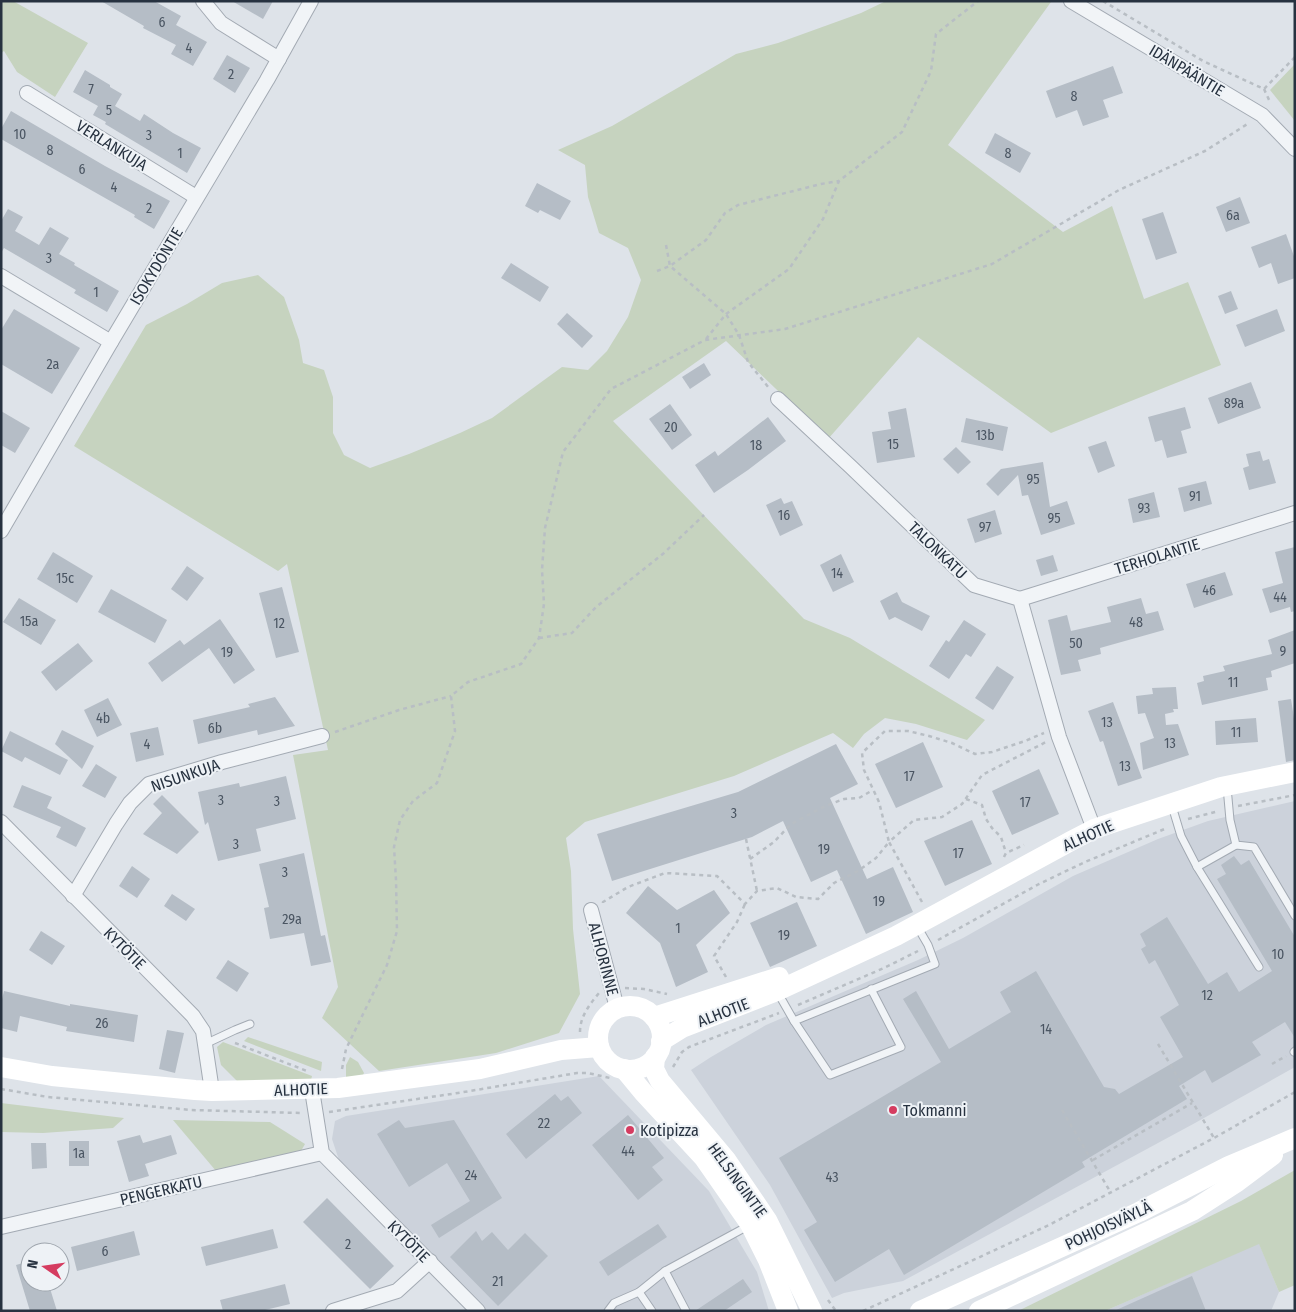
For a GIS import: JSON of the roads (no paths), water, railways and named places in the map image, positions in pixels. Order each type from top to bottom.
[{"type":"street","points":[[203,1],[221,23],[279,59]]},
{"type":"street","name":"ISOKYDÖNTIE","points":[[1,531],[312,1]]},
{"type":"street","name":"IDÄNPÄÄNTIE","points":[[1071,1],[1262,115],[1295,149]]},
{"type":"street","name":"VERLANKUJA","points":[[27,93],[196,197]]},
{"type":"street","points":[[1,276],[111,342]]},
{"type":"street","name":"TALONKATU","points":[[778,399],[974,585],[1020,599]]},
{"type":"street","name":"TERHOLANTIE","points":[[1020,599],[1295,513]]},
{"type":"street","points":[[1020,599],[1055,734],[1094,830]]},
{"type":"street","name":"NISUNKUJA","points":[[74,896],[130,802],[149,784],[222,762],[322,736]]},
{"type":"street","name":"ALHOTIE","points":[[654,1016],[679,1019],[774,985],[896,936],[1094,830],[1226,786],[1295,772]]},
{"type":"street","name":"KYTÖTIE","points":[[1,822],[193,1016],[203,1031],[212,1091]]},
{"type":"street","name":"ALHORINNE","points":[[590,910],[617,1008]]},
{"type":"street","points":[[637,1006],[654,1016],[660,1028],[658,1049],[647,1065],[620,1075],[613,1065],[591,1048],[598,1040],[601,1024],[608,1014],[617,1008],[637,1006]]},
{"type":"street","name":"ALHOTIE","points":[[658,1049],[679,1019]]},
{"type":"street","name":"ALHOTIE","points":[[1,1067],[52,1076],[212,1091],[311,1081],[338,1088],[480,1069],[561,1050],[591,1048]]},
{"type":"street","name":"HELSINGINTIE","points":[[658,1049],[654,1069],[660,1081],[727,1161],[759,1222],[812,1311]]},
{"type":"street","name":"HELSINGINTIE","points":[[620,1075],[643,1092],[704,1158],[759,1222],[768,1260],[788,1311]]},
{"type":"street","points":[[311,1081],[322,1153]]},
{"type":"street","name":"POHJOISVÄYLÄ","points":[[920,1311],[1139,1212],[1229,1166],[1295,1138]]},
{"type":"street","name":"POHJOISVÄYLÄ","points":[[979,1311],[1192,1211],[1238,1182],[1295,1138]]},
{"type":"street","name":"KYTÖTIE","points":[[322,1153],[478,1311]]},
{"type":"street","name":"PENGERKATU","points":[[1,1227],[322,1153]]},
{"type":"street","points":[[333,1311],[397,1291],[430,1261]]},
{"type":"lane","points":[[1226,786],[1230,820],[1236,845]]},
{"type":"lane","points":[[1171,803],[1181,836],[1197,866],[1259,967]]},
{"type":"lane","points":[[1197,866],[1236,845],[1254,847],[1295,916]]},
{"type":"lane","points":[[794,1021],[935,964],[928,945],[916,926]]},
{"type":"lane","points":[[774,985],[794,1021],[830,1076],[901,1047],[872,989]]},
{"type":"lane","points":[[205,1044],[250,1024]]},
{"type":"lane","points":[[608,1311],[614,1303],[639,1292],[665,1271],[759,1222]]},
{"type":"lane","points":[[665,1271],[686,1311]]},
{"type":"lane","points":[[639,1292],[652,1311]]},
{"type":"place","name":"Tokmanni","points":[[893,1110]]},
{"type":"place","name":"Kotipizza","points":[[630,1130]]}]
